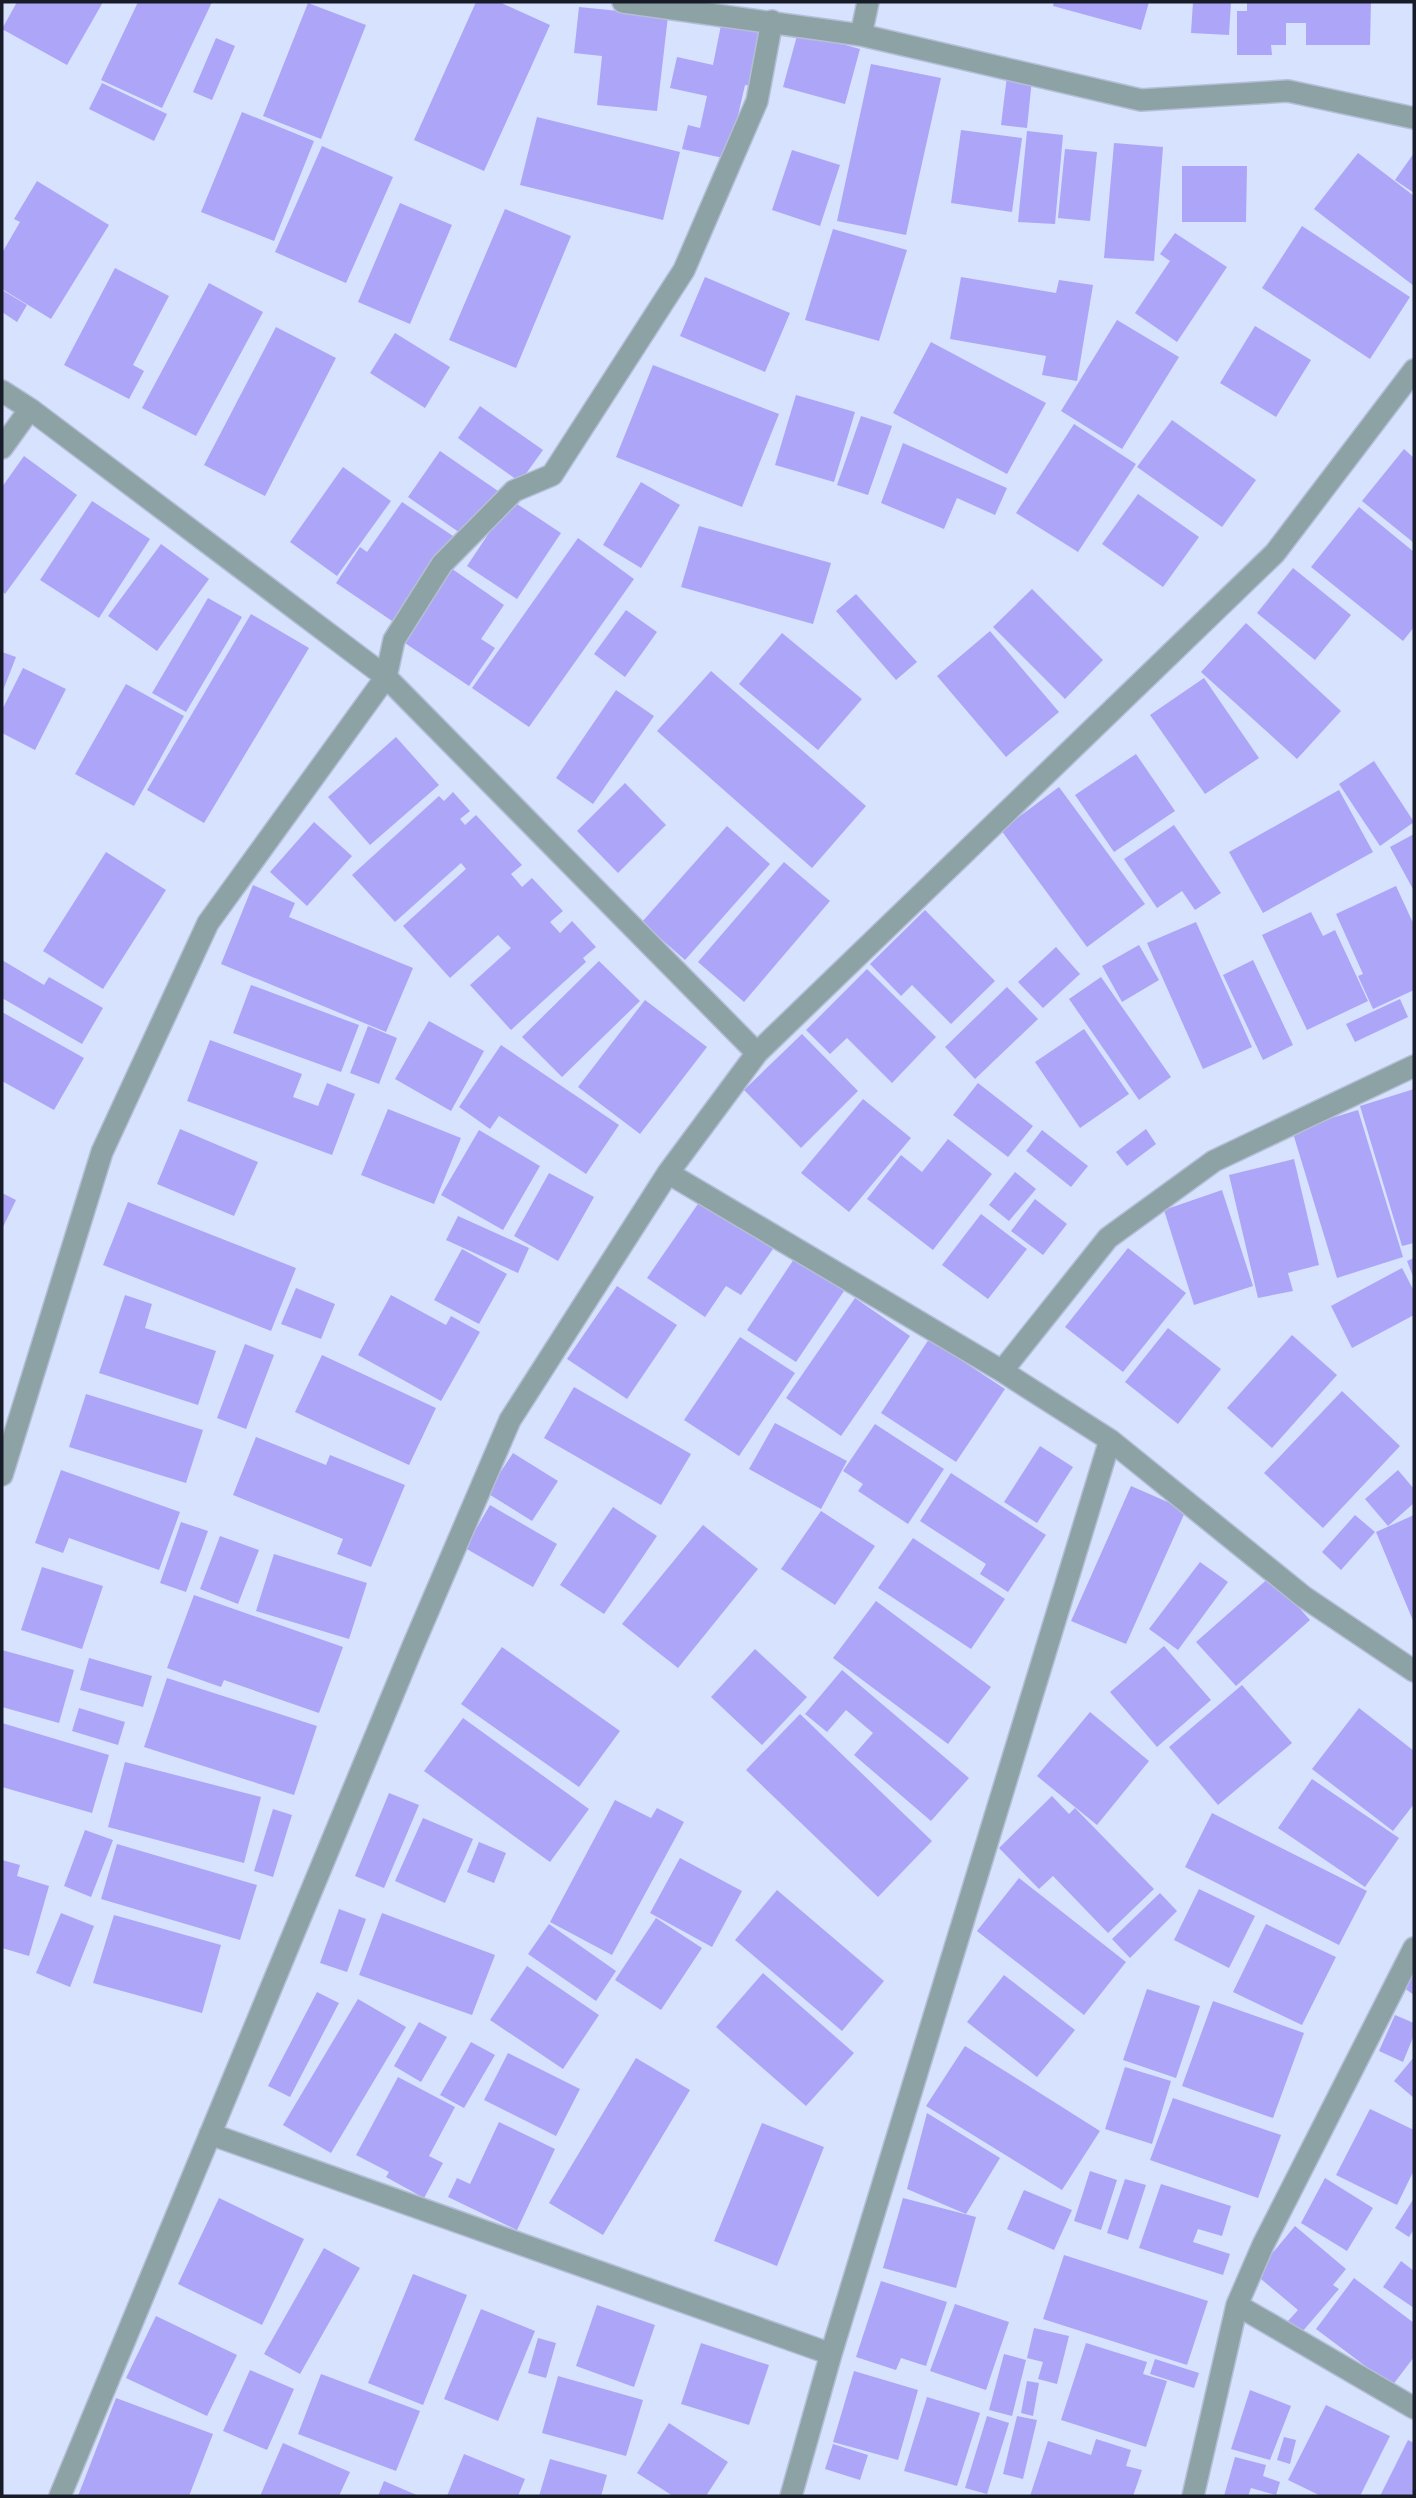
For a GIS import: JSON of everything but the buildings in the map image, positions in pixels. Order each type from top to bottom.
[{"type":"street","points":[[623,2],[861,35],[1140,100],[1288,91],[1414,118]]},
{"type":"street","points":[[861,35],[868,2]]},
{"type":"street","points":[[2,1475],[102,1152],[208,923],[386,677],[394,640],[442,564],[514,491],[552,475],[684,270],[757,101],[772,21]]},
{"type":"street","points":[[60,2496],[209,2134],[510,1420],[668,1173],[757,1053],[1275,553],[1414,370]]},
{"type":"street","points":[[2,391],[30,409],[386,677],[757,1053]]},
{"type":"street","points":[[2,448],[30,409]]},
{"type":"street","points":[[1002,1371],[1108,1238],[1214,1161],[1414,1066]]},
{"type":"street","points":[[668,1173],[1002,1371],[1110,1440],[1304,1597],[1414,1671]]},
{"type":"street","points":[[791,2496],[831,2354],[1110,1440]]},
{"type":"street","points":[[1194,2496],[1237,2305],[1263,2245],[1414,1948]]},
{"type":"street","points":[[209,2134],[831,2354]]},
{"type":"street","points":[[1237,2305],[1414,2408]]}]
